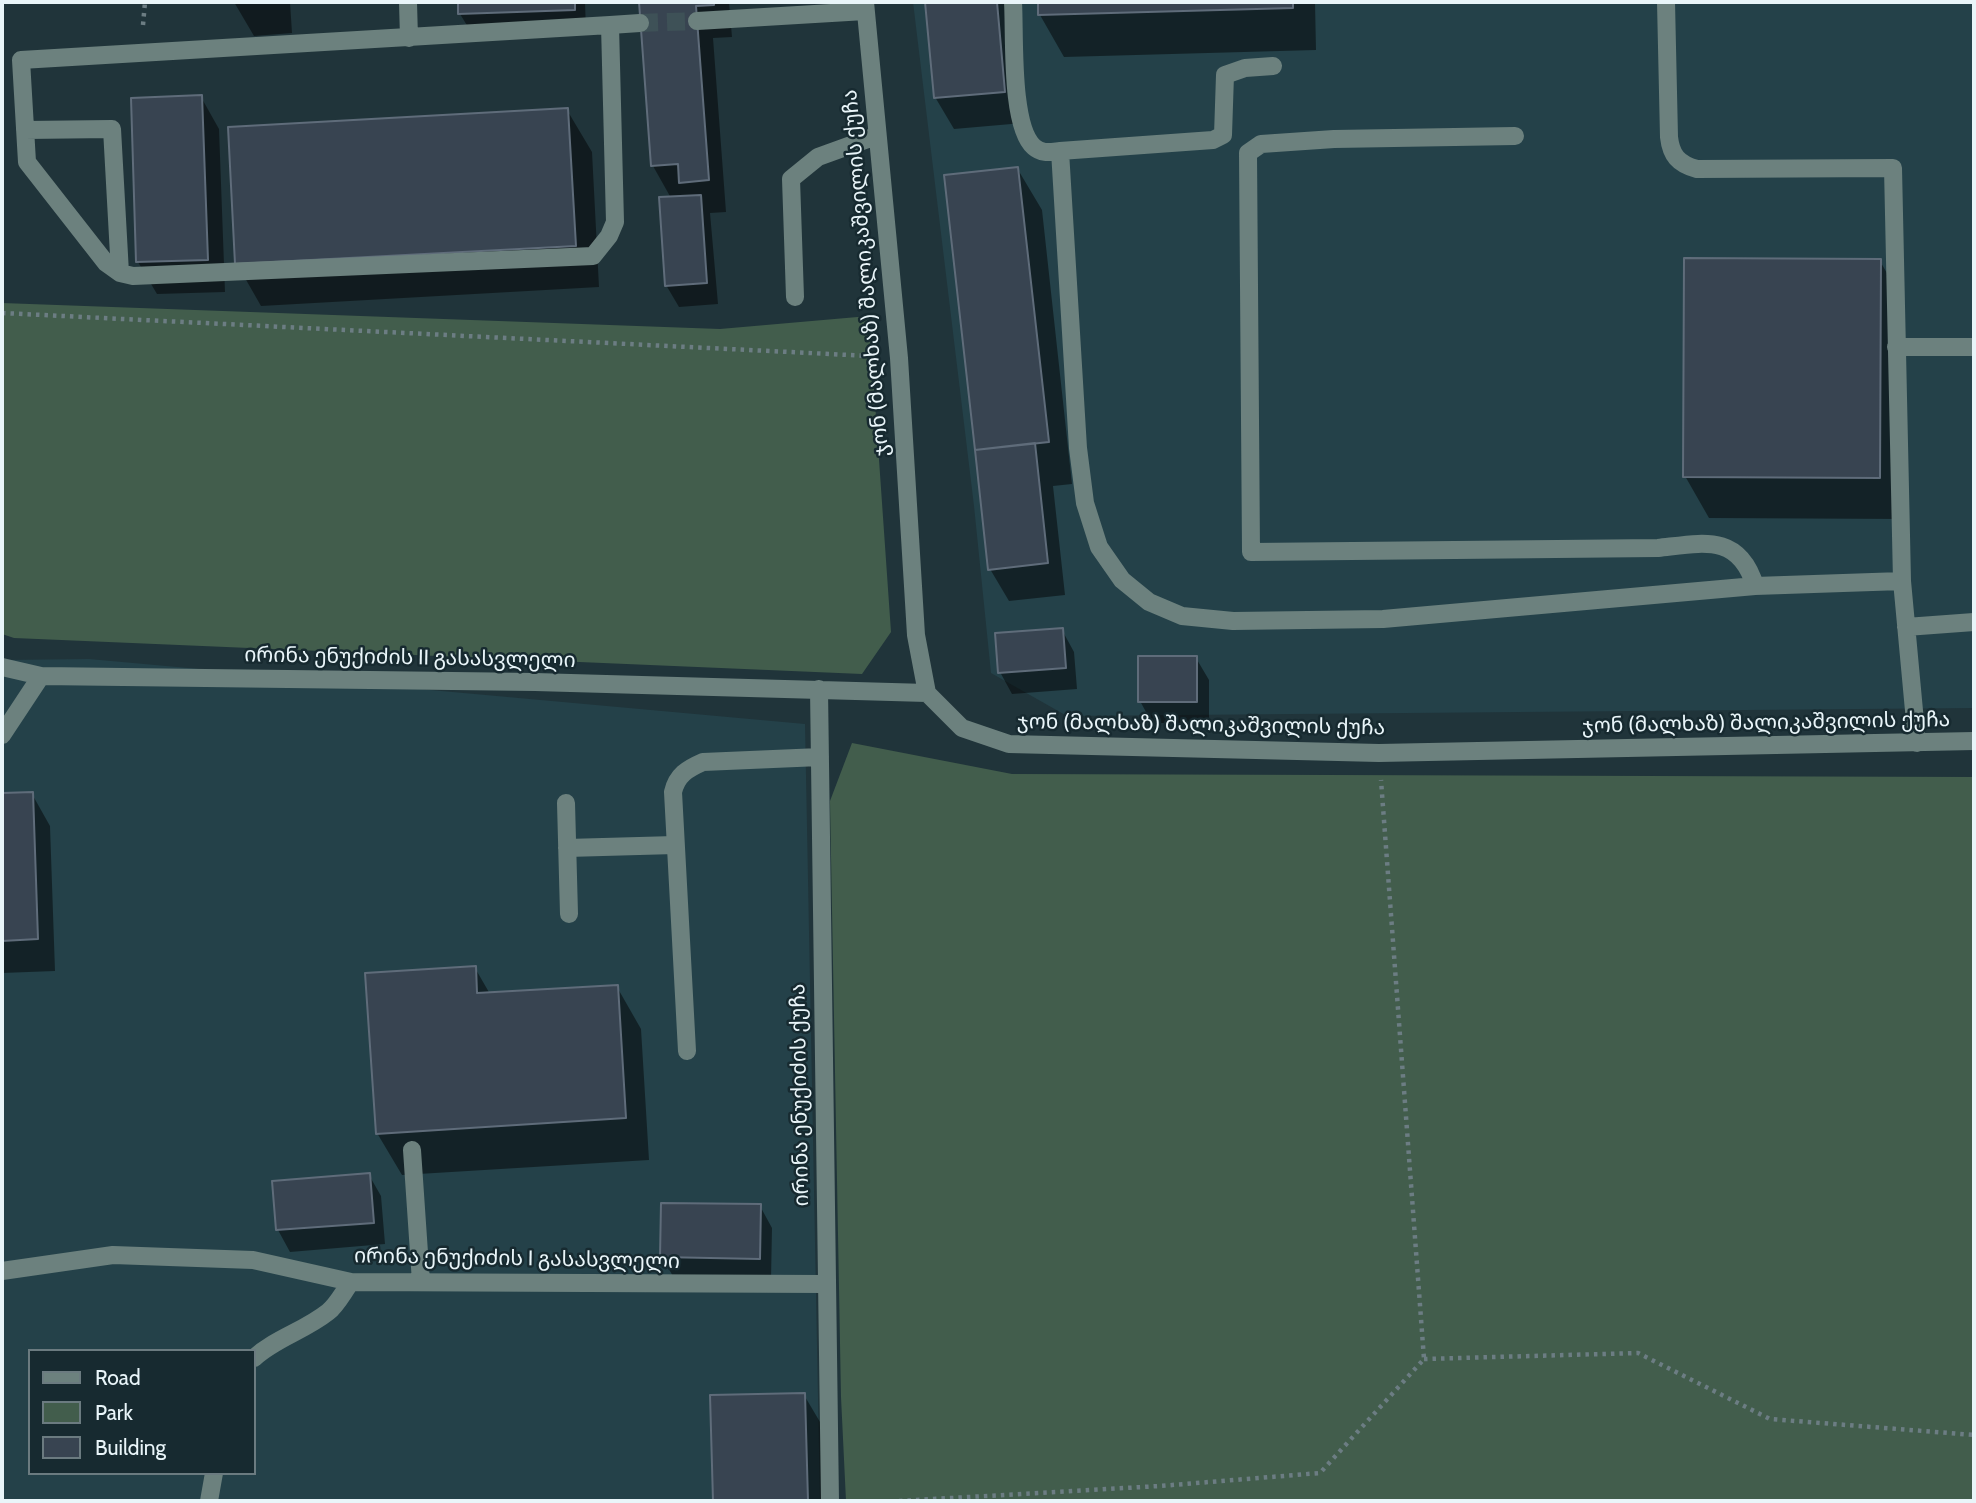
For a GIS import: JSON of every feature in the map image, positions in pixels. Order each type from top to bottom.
[{"type":"street","points":[[408,2],[409,38]]},
{"type":"street","points":[[1013,2],[1019,113],[1024,134],[1033,146],[1042,152],[1213,140],[1223,135],[1226,124],[1225,75],[1245,68],[1273,66]]},
{"type":"street","points":[[1667,2],[1670,144],[1671,151],[1683,166],[1696,169],[1893,168],[1902,581],[1917,743]]},
{"type":"street","points":[[697,21],[789,8],[865,6]]},
{"type":"street","name":"ჯონ (მალხაზ) შალიკაშვილის ქუჩა","points":[[865,6],[899,358],[916,635],[928,693],[962,728],[1009,744],[1378,753],[1974,741]]},
{"type":"street","points":[[610,25],[615,222],[609,236],[593,256],[133,276],[120,273],[106,263],[27,162],[21,61],[640,23]]},
{"type":"street","points":[[25,130],[112,129],[120,273]]},
{"type":"street","points":[[795,297],[791,179],[818,157],[876,136]]},
{"type":"street","points":[[1515,136],[1334,139],[1261,144],[1248,153],[1251,552],[1658,548],[1704,543],[1732,549],[1749,565],[1755,586]]},
{"type":"street","points":[[1060,151],[1078,448],[1085,503],[1099,547],[1122,580],[1149,603],[1182,616],[1233,621],[1383,619],[1755,586],[1902,581]]},
{"type":"street","points":[[1896,347],[1974,347]]},
{"type":"street","points":[[1906,627],[1974,622]]},
{"type":"street","name":"ირინა ენუქიძის II გასასვლელი","points":[[2,667],[41,676],[928,693]]},
{"type":"street","points":[[2,735],[41,676]]},
{"type":"street","name":"ირინა ენუქიძის ქუჩა","points":[[819,689],[830,1501]]},
{"type":"street","points":[[687,1051],[675,845],[673,792],[676,781],[688,769],[703,762],[820,757]]},
{"type":"street","points":[[566,803],[569,914]]},
{"type":"street","points":[[567,848],[675,845]]},
{"type":"street","points":[[412,1150],[421,1282]]},
{"type":"street","name":"ირინა ენუქიძის I გასასვლელი","points":[[2,1271],[113,1255],[253,1260],[351,1282],[825,1284]]},
{"type":"street","points":[[256,1356],[272,1342],[304,1329],[330,1310],[351,1282]]},
{"type":"street","points":[[209,1501],[214,1475]]},
{"type":"path","points":[[2,313],[899,358]]},
{"type":"path","points":[[1378,753],[1424,1359]]},
{"type":"path","points":[[899,1501],[1320,1473],[1424,1359],[1638,1353],[1770,1419],[1974,1435]]},
{"type":"shaded area","points":[[913,2],[1974,2],[1974,708],[1067,716],[991,673],[974,506]]},
{"type":"shaded area","points":[[89,659],[805,724],[820,1501],[2,1501],[2,660]]},
{"type":"green space","points":[[2,303],[720,329],[869,316],[891,632],[862,674],[14,638],[2,634]]},
{"type":"green space","points":[[852,743],[1012,774],[1974,777],[1974,1501],[846,1501],[841,1397],[830,801]]},
{"type":"building","points":[[458,2],[575,2],[575,10],[458,14]]},
{"type":"building","points":[[639,2],[714,2],[714,5],[696,6],[709,180],[679,183],[678,164],[651,166]]},
{"type":"building","points":[[925,2],[997,2],[1005,92],[934,98]]},
{"type":"building","points":[[1038,2],[1293,2],[1293,8],[1038,15]]},
{"type":"building","points":[[202,95],[208,260],[136,262],[131,98]]},
{"type":"building","points":[[568,108],[576,246],[235,264],[228,127]]},
{"type":"building","points":[[1018,167],[1049,442],[975,450],[944,175]]},
{"type":"building","points":[[701,195],[707,283],[665,286],[659,197]]},
{"type":"building","points":[[1684,258],[1881,259],[1880,478],[1683,477]]},
{"type":"building","points":[[1035,443],[1048,563],[988,570],[975,450]]},
{"type":"building","points":[[1063,628],[1066,668],[998,673],[995,633]]},
{"type":"building","points":[[1138,656],[1197,656],[1197,702],[1138,702]]},
{"type":"building","points":[[33,792],[38,939],[2,941],[2,793]]},
{"type":"building","points":[[476,966],[477,993],[618,985],[626,1118],[376,1134],[365,973]]},
{"type":"building","points":[[370,1173],[374,1223],[276,1230],[272,1181]]},
{"type":"building","points":[[661,1203],[761,1204],[760,1259],[660,1257]]},
{"type":"building","points":[[805,1393],[808,1501],[713,1501],[710,1395]]},
{"type":"tunnel","points":[[640,23],[697,21]]}]
